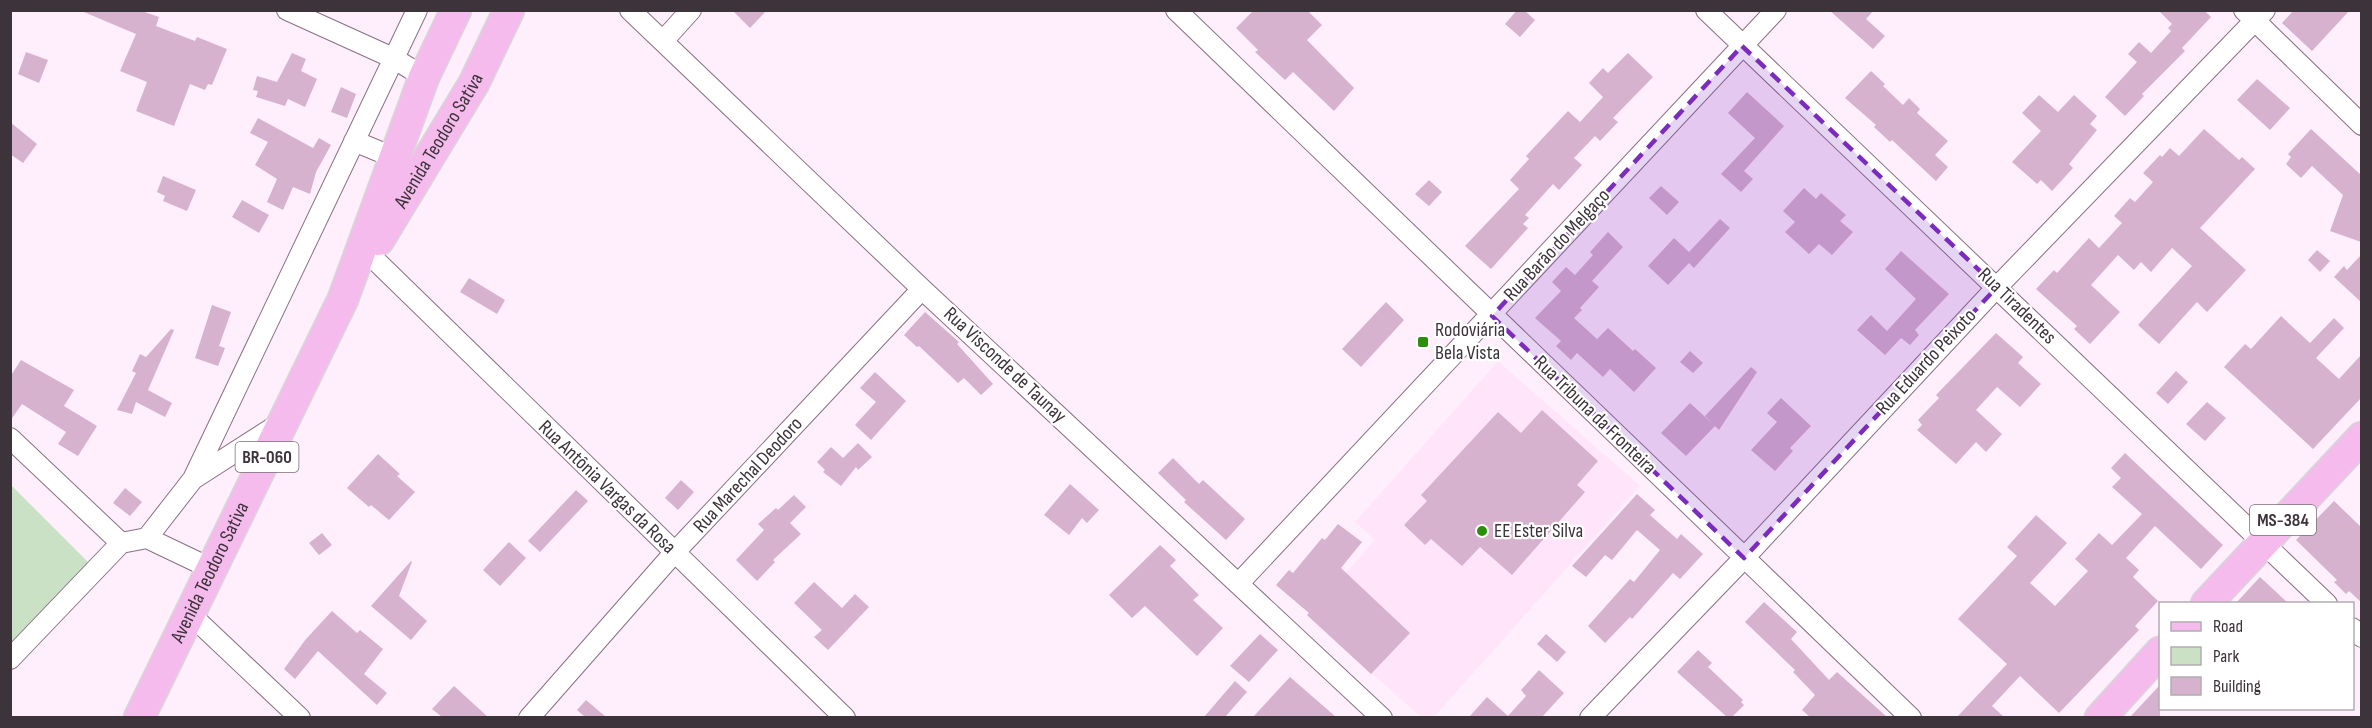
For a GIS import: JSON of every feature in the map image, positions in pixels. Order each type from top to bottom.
[{"type":"main road","name":"Avenida Teodoro Sativa","points":[[139,717],[343,298],[427,72],[456,10]]},
{"type":"main road","name":"Avenida Teodoro Sativa","points":[[343,298],[474,83],[509,10]]},
{"type":"main road","points":[[427,72],[439,82],[452,87],[461,88],[474,83]]},
{"type":"main road","name":"MS-384","points":[[2207,602],[2361,437]]},
{"type":"main road","points":[[2100,717],[2159,653]]},
{"type":"street","points":[[287,10],[427,72]]},
{"type":"street","points":[[147,538],[193,479],[417,10]]},
{"type":"street","name":"Rua Visconde de Taunay","points":[[630,10],[922,289],[1382,717]]},
{"type":"street","points":[[663,41],[691,10]]},
{"type":"street","name":"Rua Tiradentes","points":[[1706,10],[2326,602]]},
{"type":"street","name":"Rua Barão do Melgaço","points":[[1239,583],[1776,10]]},
{"type":"street","name":"Rua Tribuna da Fronteira","points":[[1182,12],[1491,316],[1911,717]]},
{"type":"street","points":[[2255,14],[2361,124]]},
{"type":"street","name":"Rua Eduardo Peixoto","points":[[1590,717],[1744,558],[2255,14]]},
{"type":"street","points":[[354,141],[395,158]]},
{"type":"street","name":"Rua Antônia Vargas da Rosa","points":[[370,255],[845,717]]},
{"type":"street","name":"Rua Marechal Deodoro","points":[[529,717],[674,553],[922,289]]},
{"type":"street","points":[[193,479],[285,420]]},
{"type":"street","points":[[10,438],[121,543]]},
{"type":"street","points":[[10,659],[121,543],[147,538],[212,569]]},
{"type":"street","points":[[190,614],[300,717]]},
{"type":"highlighted area","points":[[1742,46],[1997,287],[1744,558],[1492,316]]},
{"type":"shaded area","name":"EE Ester Silva","points":[[1498,361],[1640,486],[1434,717],[1421,717],[1307,616],[1375,540],[1355,522]]},
{"type":"green space","points":[[11,485],[88,562],[10,643]]},
{"type":"building","points":[[79,10],[139,10],[159,17],[156,26],[195,41],[197,37],[227,49],[212,85],[208,84],[205,90],[190,84],[174,126],[136,111],[147,82],[120,71],[136,34]]},
{"type":"building","points":[[732,10],[767,10],[750,28]]},
{"type":"building","points":[[1254,10],[1307,10],[1322,25],[1307,40],[1354,88],[1334,111],[1293,72],[1285,80],[1255,52],[1258,50],[1236,28]]},
{"type":"building","points":[[1517,10],[1524,10],[1535,20],[1520,37],[1505,24]]},
{"type":"building","points":[[1829,10],[1874,10],[1866,19],[1885,36],[1873,49]]},
{"type":"building","points":[[2158,10],[2204,10],[2211,17],[2182,48],[2185,51],[2142,94],[2144,96],[2125,116],[2105,97],[2137,62],[2128,54],[2139,42],[2151,53],[2171,31],[2168,28],[2172,24]]},
{"type":"building","points":[[2294,10],[2350,10],[2312,51],[2282,23]]},
{"type":"building","points":[[26,52],[48,60],[39,83],[18,74]]},
{"type":"building","points":[[292,53],[306,59],[301,71],[317,79],[305,107],[288,99],[285,106],[256,97],[258,91],[253,90],[257,76],[277,82]]},
{"type":"building","points":[[1628,53],[1653,77],[1613,118],[1618,122],[1600,141],[1595,136],[1574,158],[1582,165],[1559,190],[1553,184],[1525,215],[1529,218],[1523,224],[1528,228],[1491,269],[1465,246],[1519,189],[1510,180],[1529,159],[1526,156],[1568,111],[1580,122],[1603,97],[1589,83],[1603,68],[1608,73]]},
{"type":"building","points":[[1871,71],[1903,105],[1909,98],[1920,109],[1917,113],[1948,141],[1935,155],[1948,167],[1936,181],[1892,140],[1890,142],[1874,127],[1876,125],[1845,98]]},
{"type":"building","points":[[2257,79],[2290,108],[2270,130],[2237,100]]},
{"type":"building","points":[[341,87],[356,94],[347,118],[331,112]]},
{"type":"building","points":[[1747,92],[1784,126],[1744,171],[1753,179],[1741,192],[1721,174],[1755,138],[1728,113]]},
{"type":"building","points":[[2039,95],[2058,112],[2074,95],[2097,116],[2090,124],[2097,130],[2069,164],[2073,168],[2052,191],[2041,180],[2037,184],[2012,162],[2041,131],[2022,113]]},
{"type":"building","points":[[258,118],[313,148],[319,138],[331,145],[316,172],[310,194],[293,187],[283,210],[267,202],[277,179],[255,165],[268,142],[250,133]]},
{"type":"building","points":[[10,122],[37,144],[23,163],[10,154]]},
{"type":"building","points":[[2204,129],[2239,160],[2242,157],[2255,169],[2200,228],[2246,270],[2207,312],[2197,302],[2159,344],[2138,325],[2192,266],[2172,248],[2151,272],[2141,262],[2134,270],[2118,255],[2091,285],[2120,312],[2090,344],[2074,329],[2077,326],[2036,289],[2054,270],[2057,273],[2089,238],[2099,248],[2122,223],[2114,216],[2130,198],[2135,202],[2153,182],[2143,173],[2170,148],[2179,156]]},
{"type":"building","points":[[2311,129],[2361,175],[2361,242],[2330,231],[2343,195],[2312,166],[2301,178],[2286,164],[2291,157],[2288,154]]},
{"type":"building","points":[[163,176],[196,190],[187,211],[163,201],[165,196],[157,192]]},
{"type":"building","points":[[1429,180],[1442,192],[1429,206],[1415,194]]},
{"type":"building","points":[[1661,186],[1679,202],[1667,215],[1649,198]]},
{"type":"building","points":[[1804,188],[1816,199],[1821,193],[1846,215],[1840,221],[1853,232],[1832,255],[1819,244],[1809,254],[1785,232],[1795,222],[1783,211]]},
{"type":"building","points":[[242,200],[269,215],[259,233],[232,217]]},
{"type":"building","points":[[1720,219],[1730,228],[1694,268],[1689,263],[1668,285],[1648,266],[1674,238],[1689,252]]},
{"type":"building","points":[[1608,232],[1623,247],[1592,281],[1599,287],[1574,318],[1597,339],[1608,328],[1656,368],[1634,392],[1610,369],[1603,377],[1577,353],[1571,360],[1556,346],[1561,341],[1535,318],[1561,291],[1552,282],[1566,267],[1575,275],[1593,255],[1590,252]]},
{"type":"building","points":[[2317,250],[2330,261],[2320,272],[2308,260]]},
{"type":"building","points":[[1901,251],[1949,294],[1915,330],[1919,335],[1910,345],[1901,338],[1885,355],[1857,330],[1871,315],[1887,331],[1916,299],[1885,269]]},
{"type":"building","points":[[2361,255],[2361,302],[2334,277],[2344,266],[2347,270]]},
{"type":"building","points":[[469,278],[505,300],[497,314],[460,292]]},
{"type":"building","points":[[1386,302],[1404,320],[1361,367],[1342,349]]},
{"type":"building","points":[[212,305],[231,312],[219,346],[225,348],[218,366],[195,358]]},
{"type":"building","points":[[925,312],[959,342],[957,344],[993,384],[981,395],[964,378],[958,383],[904,335]]},
{"type":"building","points":[[2281,316],[2310,343],[2334,318],[2344,328],[2316,358],[2339,379],[2361,355],[2361,398],[2313,449],[2224,367],[2245,344],[2251,349]]},
{"type":"building","points":[[171,329],[174,330],[148,390],[172,403],[165,417],[136,402],[132,414],[117,410],[136,373],[132,371],[140,354],[146,357]]},
{"type":"building","points":[[1996,333],[2023,357],[2018,363],[2041,384],[2020,407],[1997,387],[1976,410],[2002,434],[1986,452],[1976,442],[1956,464],[1917,430],[1922,425],[1918,420],[1939,398],[1936,395]]},
{"type":"building","points":[[1690,351],[1703,363],[1693,373],[1680,362]]},
{"type":"building","points":[[21,360],[74,390],[64,406],[97,426],[78,456],[58,444],[66,432],[22,404],[10,421],[10,377]]},
{"type":"building","points":[[1751,367],[1757,372],[1719,430],[1705,416]]},
{"type":"building","points":[[2176,371],[2188,382],[2168,404],[2156,393]]},
{"type":"building","points":[[875,372],[906,401],[871,440],[855,425],[876,402],[860,388]]},
{"type":"building","points":[[1781,398],[1811,426],[1790,448],[1793,451],[1775,471],[1751,450],[1777,422],[1767,413]]},
{"type":"building","points":[[2207,402],[2226,418],[2205,441],[2186,424]]},
{"type":"building","points":[[1690,403],[1715,426],[1686,456],[1661,433]]},
{"type":"building","points":[[1542,410],[1598,461],[1577,485],[1585,492],[1512,575],[1480,547],[1462,566],[1431,539],[1425,545],[1404,525],[1427,501],[1421,495],[1498,412],[1521,433]]},
{"type":"building","points":[[858,443],[872,457],[858,470],[856,467],[841,486],[823,472],[825,470],[817,462],[831,447],[843,458]]},
{"type":"building","points":[[2125,453],[2223,545],[2201,569],[2155,526],[2126,558],[2139,570],[2133,577],[2158,601],[2135,626],[2139,630],[2059,713],[2020,676],[1992,706],[2004,717],[1957,717],[2007,664],[1958,619],[2017,556],[2007,547],[2036,515],[2067,543],[2030,583],[2055,606],[2088,571],[2075,559],[2099,533],[2112,545],[2142,514],[2112,487],[2121,478],[2111,468]]},
{"type":"building","points":[[378,454],[400,474],[397,476],[415,492],[389,520],[347,488]]},
{"type":"building","points":[[1173,458],[1199,484],[1203,480],[1245,519],[1226,540],[1184,502],[1186,500],[1158,473]]},
{"type":"building","points":[[681,480],[694,492],[678,510],[665,498]]},
{"type":"building","points":[[1070,484],[1099,510],[1087,523],[1082,518],[1069,535],[1044,515]]},
{"type":"building","points":[[125,488],[142,502],[130,516],[113,503]]},
{"type":"building","points":[[576,490],[588,501],[540,552],[528,541]]},
{"type":"building","points":[[1637,494],[1655,510],[1650,515],[1677,539],[1681,534],[1703,554],[1680,579],[1673,573],[1632,619],[1630,617],[1605,643],[1588,626],[1630,579],[1634,582],[1660,550],[1637,530],[1612,560],[1605,555],[1586,577],[1572,566]]},
{"type":"building","points":[[794,495],[806,507],[790,523],[801,534],[773,560],[775,562],[757,581],[736,560],[764,530],[758,524]]},
{"type":"building","points":[[2334,501],[2361,527],[2361,602],[2349,591],[2346,594],[2334,582],[2337,580],[2296,540]]},
{"type":"building","points":[[1338,524],[1362,542],[1341,568],[1410,633],[1371,674],[1307,615],[1309,613],[1276,585],[1289,570],[1293,573],[1322,538],[1325,540]]},
{"type":"building","points":[[322,533],[332,545],[319,555],[309,543]]},
{"type":"building","points":[[509,542],[526,558],[500,586],[483,570]]},
{"type":"building","points":[[1160,545],[1176,560],[1170,566],[1199,595],[1193,600],[1223,628],[1197,656],[1145,606],[1132,618],[1109,595]]},
{"type":"building","points":[[411,561],[399,596],[427,621],[411,640],[371,606]]},
{"type":"building","points":[[2260,577],[2287,602],[2237,602]]},
{"type":"building","points":[[814,582],[842,608],[855,594],[869,607],[828,650],[814,637],[822,630],[794,603]]},
{"type":"building","points":[[1764,602],[1797,632],[1791,639],[1829,680],[1837,672],[1887,717],[1810,717],[1802,710],[1815,695],[1793,672],[1795,670],[1745,622]]},
{"type":"building","points":[[332,611],[357,633],[360,630],[383,649],[364,674],[387,693],[377,705],[318,651],[295,679],[284,669],[306,639]]},
{"type":"building","points":[[1260,634],[1278,650],[1249,682],[1230,666]]},
{"type":"building","points":[[1546,634],[1566,652],[1557,662],[1537,644]]},
{"type":"building","points":[[1698,650],[1712,663],[1708,667],[1743,700],[1741,702],[1744,705],[1732,717],[1727,717],[1677,672]]},
{"type":"building","points":[[1539,670],[1564,693],[1542,717],[1469,717],[1487,697],[1508,716],[1526,696],[1521,690]]},
{"type":"building","points":[[1290,677],[1336,717],[1253,717]]},
{"type":"building","points":[[1235,681],[1247,692],[1225,717],[1204,717]]},
{"type":"building","points":[[454,686],[488,717],[442,717],[432,709]]},
{"type":"building","points":[[2159,686],[2160,717],[2130,717]]},
{"type":"building","points":[[586,700],[606,717],[585,717],[577,710]]},
{"type":"place","name":"Rodoviária Bela Vista","points":[[1423,342]]},
{"type":"place","name":"EE Ester Silva","points":[[1482,531]]}]
